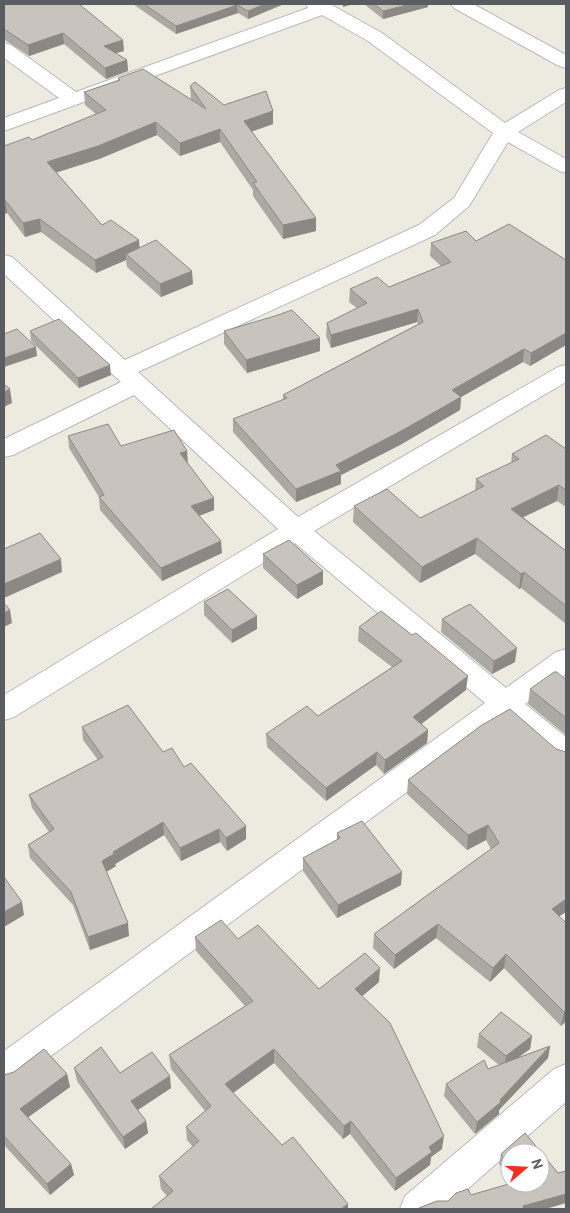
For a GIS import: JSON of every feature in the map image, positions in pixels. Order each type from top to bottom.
[{"type":"street","points":[[460,4],[566,62]]},
{"type":"street","points":[[4,124],[320,6],[375,37],[504,132],[566,167]]},
{"type":"street","points":[[4,49],[73,99]]},
{"type":"street","points":[[4,449],[129,377],[427,230],[462,202],[504,132],[566,94]]},
{"type":"street","points":[[5,265],[296,530],[566,754]]},
{"type":"street","points":[[4,709],[296,530],[566,372]]},
{"type":"street","points":[[4,1071],[566,659]]},
{"type":"street","points":[[418,1209],[566,1080]]},
{"type":"building","points":[[4,4],[79,4],[123,40],[104,46],[127,60],[105,68],[63,33],[28,45],[4,29]]},
{"type":"building","points":[[144,4],[265,4],[248,11],[237,5],[176,26]]},
{"type":"building","points":[[374,4],[411,4],[383,11]]},
{"type":"building","points":[[143,69],[206,109],[190,86],[195,82],[224,105],[266,91],[273,111],[244,121],[316,218],[283,225],[253,183],[257,182],[220,129],[180,143],[156,122],[98,146],[47,162],[102,225],[111,220],[139,240],[95,260],[40,219],[23,223],[4,201],[4,146],[29,137],[32,140],[106,110],[84,92],[120,80],[118,78]]},
{"type":"building","points":[[509,224],[566,260],[566,333],[531,353],[524,349],[452,390],[461,397],[336,465],[341,471],[296,489],[233,419],[287,398],[283,395],[423,322],[418,309],[331,335],[327,323],[367,303],[350,289],[377,277],[389,287],[451,262],[431,243],[466,231],[476,241]]},
{"type":"building","points":[[156,240],[192,271],[160,284],[126,254]]},
{"type":"building","points":[[292,310],[320,338],[246,360],[224,331],[275,316]]},
{"type":"building","points":[[59,319],[110,365],[78,378],[30,331]]},
{"type":"building","points":[[17,329],[36,347],[4,358],[4,334]]},
{"type":"building","points":[[4,384],[10,389],[4,392]]},
{"type":"building","points":[[108,424],[121,446],[174,430],[187,451],[180,453],[214,498],[191,506],[221,541],[161,568],[99,497],[104,495],[68,436]]},
{"type":"building","points":[[546,435],[566,449],[566,490],[559,485],[511,509],[566,551],[566,606],[524,572],[521,574],[477,538],[422,567],[354,506],[387,489],[420,518],[484,486],[476,479],[519,459],[512,454]]},
{"type":"building","points":[[40,533],[61,559],[4,584],[4,549]]},
{"type":"building","points":[[289,540],[323,571],[297,585],[263,554]]},
{"type":"building","points":[[228,589],[257,616],[232,630],[204,602]]},
{"type":"building","points":[[4,603],[10,610],[4,613]]},
{"type":"building","points":[[470,604],[517,648],[494,661],[442,619]]},
{"type":"building","points":[[381,611],[412,635],[416,633],[468,676],[413,717],[428,730],[385,760],[377,752],[326,788],[266,734],[307,706],[318,716],[402,661],[359,627]]},
{"type":"building","points":[[554,672],[557,672],[566,680],[566,718],[530,689]]},
{"type":"building","points":[[128,705],[163,752],[172,748],[184,767],[191,763],[246,826],[226,838],[219,829],[180,848],[163,822],[113,852],[114,854],[102,861],[128,923],[88,937],[71,892],[28,845],[54,829],[29,795],[103,757],[82,727]]},
{"type":"building","points":[[510,709],[556,749],[566,752],[566,899],[552,909],[566,923],[566,1010],[564,1012],[506,954],[493,968],[438,924],[395,955],[374,934],[499,843],[488,825],[468,835],[408,780],[482,725]]},
{"type":"building","points":[[362,821],[402,872],[338,905],[303,858],[340,838],[337,833]]},
{"type":"building","points":[[4,877],[22,902],[4,912]]},
{"type":"building","points":[[221,920],[238,939],[258,925],[319,989],[365,953],[380,968],[355,989],[390,1023],[444,1136],[429,1147],[432,1152],[396,1178],[351,1121],[344,1126],[274,1049],[225,1084],[282,1145],[293,1137],[348,1204],[341,1209],[151,1209],[173,1191],[159,1176],[199,1141],[186,1127],[211,1106],[169,1055],[253,1001],[195,937]]},
{"type":"building","points":[[501,1012],[532,1036],[506,1056],[479,1034]]},
{"type":"building","points":[[550,1046],[500,1100],[501,1102],[477,1122],[446,1084],[484,1060],[488,1069]]},
{"type":"building","points":[[101,1047],[120,1073],[152,1052],[170,1076],[131,1101],[146,1121],[123,1137],[74,1068]]},
{"type":"building","points":[[44,1049],[67,1074],[20,1109],[71,1164],[47,1184],[4,1136],[4,1075],[14,1072]]},
{"type":"building","points":[[525,1133],[533,1143],[514,1143]]},
{"type":"building","points":[[550,1163],[558,1173],[566,1171],[566,1194],[523,1206],[524,1209],[419,1209],[437,1201],[448,1201],[456,1193],[468,1189],[471,1195],[500,1187],[500,1193],[550,1193]]}]
